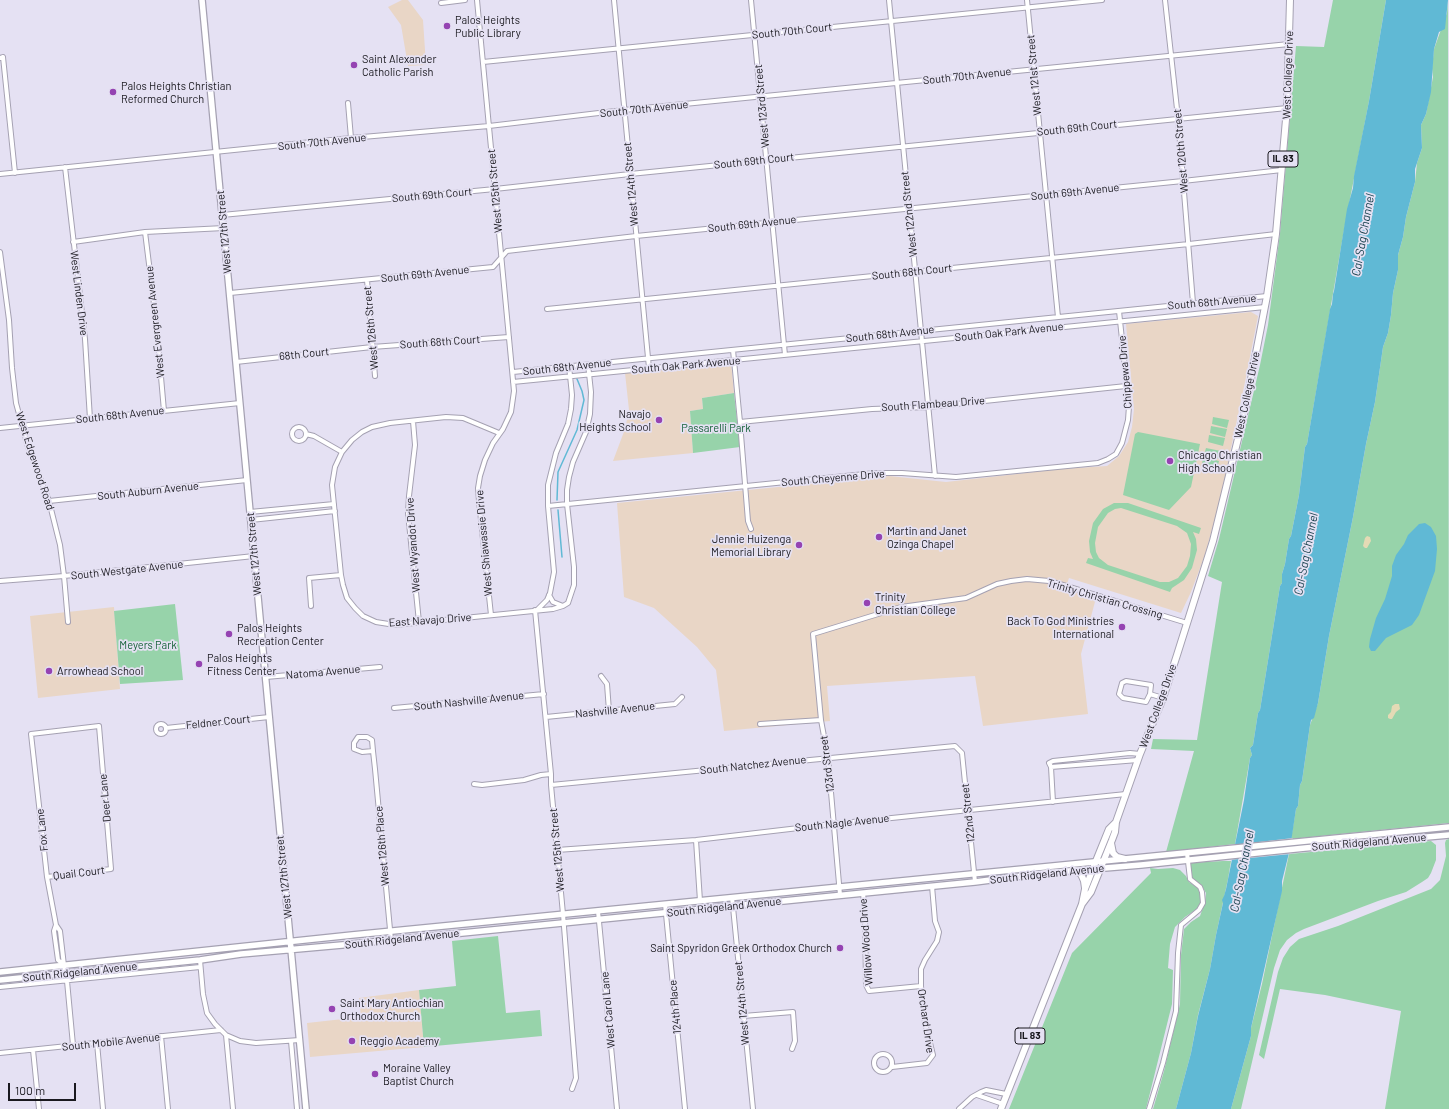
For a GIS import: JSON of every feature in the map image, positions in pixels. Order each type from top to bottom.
[{"type":"main road","name":"West 127th Street","points":[[202,0],[306,1109]]},
{"type":"main road","name":"West College Drive","points":[[1082,904],[1091,892],[1104,861],[1139,757],[1163,698],[1213,541],[1249,395],[1267,296],[1276,234],[1287,108],[1290,0]]},
{"type":"main road","name":"West College Drive","points":[[1002,1107],[1082,904],[1085,889],[1093,868],[1109,829],[1116,822]]},
{"type":"main road","name":"South Ridgeland Avenue","points":[[0,980],[200,964],[241,954],[975,882],[1186,857],[1305,845],[1449,827]]},
{"type":"main road","name":"South Ridgeland Avenue","points":[[1305,845],[1449,835]]},
{"type":"main road","points":[[1111,843],[1113,853],[1117,857],[1125,859]]},
{"type":"main road","name":"South Ridgeland Avenue","points":[[0,972],[1096,861],[1186,857]]},
{"type":"main road","points":[[1074,870],[1081,874],[1085,889]]},
{"type":"street","points":[[441,3],[465,0]]},
{"type":"street","name":"West 125th Street","points":[[477,0],[514,382]]},
{"type":"street","name":"West 124th Street","points":[[614,0],[649,368]]},
{"type":"street","name":"West 123rd Street","points":[[751,0],[785,355]]},
{"type":"street","name":"West 122nd Street","points":[[889,0],[935,476]]},
{"type":"street","name":"West 121st Street","points":[[1027,0],[1058,317]]},
{"type":"street","name":"South 70th Court","points":[[483,62],[1102,0]]},
{"type":"street","name":"West 120th Street","points":[[1165,0],[1178,118],[1193,303]]},
{"type":"street","name":"South 70th Avenue","points":[[0,174],[351,138],[489,126],[624,110],[1034,69],[1171,57],[1289,44]]},
{"type":"street","points":[[2,58],[15,173]]},
{"type":"street","points":[[348,103],[351,138]]},
{"type":"street","name":"South 69th Court","points":[[222,215],[495,189],[903,146],[1287,108]]},
{"type":"street","name":"West Linden Drive","points":[[65,167],[85,339],[90,419]]},
{"type":"street","name":"South 69th Avenue","points":[[230,293],[493,266],[507,250],[1282,170]]},
{"type":"street","points":[[73,242],[145,232],[224,228]]},
{"type":"street","name":"West Evergreen Avenue","points":[[145,232],[154,305],[164,411]]},
{"type":"street","name":"South 68th Court","points":[[547,309],[1276,234]]},
{"type":"street","name":"West Edgewood Road","points":[[0,252],[9,320],[14,388],[21,426],[49,501],[60,545],[68,622]]},
{"type":"street","name":"West 126th Street","points":[[367,280],[375,376]]},
{"type":"street","name":"South 68th Avenue","points":[[513,372],[1267,296]]},
{"type":"street","name":"South Oak Park Avenue","points":[[514,382],[1265,307]]},
{"type":"street","name":"Chippewa Drive","points":[[1116,454],[1122,443],[1128,420],[1120,311]]},
{"type":"street","name":"South 68th Court","points":[[372,347],[509,337]]},
{"type":"street","name":"68th Court","points":[[236,362],[372,347]]},
{"type":"street","points":[[733,350],[748,521],[751,529]]},
{"type":"street","points":[[549,595],[553,602],[563,606],[568,603],[574,585],[574,568],[567,504],[569,477],[573,462],[586,432],[590,414],[591,392],[588,364]]},
{"type":"street","points":[[537,610],[547,600],[554,572],[548,506],[548,485],[551,468],[568,424],[571,409],[572,395],[569,366]]},
{"type":"street","name":"West Shiawassie Drive","points":[[490,615],[478,501],[478,488],[482,469],[493,443],[511,412],[514,398],[514,382]]},
{"type":"street","name":"South Flambeau Drive","points":[[740,422],[872,409],[928,407],[1126,386]]},
{"type":"street","name":"South 68th Avenue","points":[[0,428],[240,403]]},
{"type":"street","points":[[306,434],[314,436],[342,452],[357,436],[372,427],[390,423],[446,417],[463,418],[499,433]]},
{"type":"street","name":"West Wyandot Drive","points":[[413,421],[415,445],[408,513],[419,622]]},
{"type":"street","name":"East Navajo Drive","points":[[342,452],[334,474],[332,486],[341,575],[347,598],[358,611],[367,618],[389,625],[553,609],[563,606]]},
{"type":"street","name":"South Cheyenne Drive","points":[[548,506],[887,472],[956,477],[1098,463],[1108,460],[1116,454]]},
{"type":"street","name":"South Auburn Avenue","points":[[49,501],[247,480]]},
{"type":"street","points":[[250,512],[334,504]]},
{"type":"street","points":[[251,520],[335,511]]},
{"type":"street","name":"South Westgate Avenue","points":[[0,581],[64,576],[254,556]]},
{"type":"street","points":[[311,606],[309,578],[341,575]]},
{"type":"street","name":"Trinity Christian Crossing","points":[[814,634],[901,607],[966,598],[997,584],[1011,580],[1027,579],[1049,581],[1187,623]]},
{"type":"street","name":"West 125th Street","points":[[537,610],[576,1078],[572,1089]]},
{"type":"street","name":"123rd Street","points":[[814,634],[821,720],[828,758],[840,895]]},
{"type":"street","name":"Natoma Avenue","points":[[266,677],[380,667]]},
{"type":"street","points":[[601,676],[607,684],[609,711]]},
{"type":"street","points":[[1126,681],[1151,685],[1150,694],[1146,702],[1123,698],[1119,694],[1122,683],[1126,681]]},
{"type":"street","name":"South Nashville Avenue","points":[[394,708],[544,694]]},
{"type":"street","points":[[1150,694],[1163,698]]},
{"type":"street","name":"Nashville Avenue","points":[[546,717],[675,704],[682,698]]},
{"type":"street","name":"Feldner Court","points":[[166,728],[270,717]]},
{"type":"street","points":[[760,724],[821,720]]},
{"type":"street","name":"Fox Lane","points":[[65,974],[64,965],[58,960],[54,931],[56,925],[47,877],[31,734],[99,726]]},
{"type":"street","name":"Deer Lane","points":[[99,726],[111,869]]},
{"type":"street","name":"West 126th Place","points":[[373,751],[362,752],[354,749],[354,743],[358,737],[367,737],[372,740],[391,940]]},
{"type":"street","name":"South Natchez Avenue","points":[[551,785],[955,746]]},
{"type":"street","name":"122nd Street","points":[[955,746],[962,753],[975,882]]},
{"type":"street","points":[[1053,802],[1051,767],[1049,763],[1053,761],[1130,753],[1139,757]]},
{"type":"street","points":[[1051,767],[1139,757]]},
{"type":"street","points":[[1081,758],[1082,764]]},
{"type":"street","points":[[474,784],[482,785],[524,780],[551,774]]},
{"type":"street","name":"South Nagle Avenue","points":[[557,850],[696,840],[833,824],[1126,794]]},
{"type":"street","points":[[696,840],[700,901]]},
{"type":"street","points":[[1149,1109],[1163,1063],[1176,1011],[1178,953],[1181,925],[1199,910],[1204,903],[1200,887],[1190,878],[1186,857]]},
{"type":"street","name":"Quail Court","points":[[47,877],[111,869]]},
{"type":"street","name":"Orchard Drive","points":[[892,1067],[927,1063],[933,1055],[925,1023],[921,986],[921,969],[937,941],[939,932],[935,921],[932,886]]},
{"type":"street","name":"Willow Wood Drive","points":[[863,893],[865,914],[866,985],[869,992],[921,986]]},
{"type":"street","name":"West 124th Street","points":[[732,897],[753,1109]]},
{"type":"street","name":"124th Place","points":[[665,904],[685,1109]]},
{"type":"street","name":"West Carol Lane","points":[[598,911],[617,1109]]},
{"type":"street","points":[[0,987],[67,981],[200,964],[207,1013],[226,1035],[248,1043],[300,1040]]},
{"type":"street","points":[[67,981],[73,1045]]},
{"type":"street","points":[[744,1016],[792,1012],[795,1041],[792,1048]]},
{"type":"street","name":"South Mobile Avenue","points":[[0,1053],[221,1030]]},
{"type":"street","points":[[226,1035],[233,1109]]},
{"type":"street","points":[[161,1036],[168,1109]]},
{"type":"street","points":[[291,1041],[297,1109]]},
{"type":"street","points":[[97,1043],[103,1109]]},
{"type":"street","points":[[33,1050],[39,1109]]},
{"type":"street","points":[[879,1054],[889,1055],[892,1060],[892,1067],[885,1072],[879,1072],[874,1065],[875,1059],[879,1054]]},
{"type":"street","points":[[959,1109],[972,1098],[986,1090],[1006,1094]]},
{"type":"street","points":[[977,1095],[1002,1107]]},
{"type":"shaded area","points":[[402,0],[408,0],[423,20],[426,65],[408,66],[401,25],[388,7]]},
{"type":"shaded area","name":"Trinity Christian College","points":[[1251,312],[1258,316],[1220,500],[1205,555],[1191,592],[1181,613],[1069,578],[1065,590],[1096,598],[1081,654],[1088,714],[983,726],[975,676],[827,686],[830,721],[724,731],[716,670],[697,647],[654,608],[624,597],[617,503],[889,476],[946,482],[1061,469],[1107,466],[1119,456],[1128,442],[1132,427],[1134,409],[1126,324]]},
{"type":"shaded area","name":"Navajo Heights School","points":[[731,363],[734,393],[702,398],[703,409],[690,411],[693,453],[613,461],[625,429],[629,410],[625,373]]},
{"type":"shaded area","points":[[114,607],[120,689],[38,698],[30,616]]},
{"type":"shaded area","points":[[419,990],[424,1047],[310,1057],[307,1023],[361,1017],[359,998]]},
{"type":"green space","points":[[1333,0],[1386,0],[1307,444],[1305,447],[1299,495],[1282,574],[1282,583],[1280,586],[1260,710],[1258,713],[1253,745],[1250,748],[1252,755],[1250,758],[1235,844],[1166,852],[1194,751],[1151,749],[1153,739],[1197,740],[1222,582],[1208,576],[1219,539],[1268,325],[1280,233],[1296,46],[1324,47]]},
{"type":"green space","points":[[1448,0],[1449,823],[1291,839],[1296,809],[1298,806],[1310,725],[1318,703],[1329,636],[1375,402],[1383,347],[1388,333],[1393,293],[1398,270],[1398,255],[1415,182],[1417,163],[1422,148],[1421,125],[1426,114],[1433,77],[1432,68],[1434,49],[1447,13]]},
{"type":"green space","name":"Passarelli Park","points":[[734,393],[740,447],[693,453],[690,411],[703,409],[702,398]]},
{"type":"green space","points":[[1213,417],[1229,420],[1227,428],[1212,424]]},
{"type":"green space","points":[[1211,426],[1227,429],[1225,437],[1210,433]]},
{"type":"green space","points":[[1138,432],[1200,444],[1191,487],[1169,510],[1123,495],[1135,434]]},
{"type":"green space","points":[[1209,435],[1225,438],[1223,446],[1208,442]]},
{"type":"green space","points":[[1206,448],[1221,451],[1220,459],[1204,455]]},
{"type":"green space","points":[[1203,457],[1219,461],[1217,468],[1202,465]]},
{"type":"green space","points":[[1114,503],[1128,503],[1201,528],[1199,534],[1193,532],[1196,539],[1197,550],[1192,568],[1184,580],[1172,588],[1170,592],[1086,563],[1088,558],[1093,559],[1090,552],[1089,541],[1093,523],[1103,509]],"holes":[[[1121,508],[1177,526],[1187,533],[1191,544],[1190,556],[1187,566],[1178,578],[1169,582],[1160,582],[1108,565],[1099,558],[1096,552],[1095,543],[1098,527],[1108,513],[1115,509]]]},
{"type":"green space","name":"Meyers Park","points":[[175,604],[183,680],[120,684],[114,611]]},
{"type":"green space","points":[[1449,839],[1449,1109],[1385,1109],[1401,1011],[1325,995],[1280,989],[1264,1059],[1259,1055],[1278,972],[1283,958],[1290,947],[1299,939],[1338,926],[1431,889],[1440,880],[1446,856],[1445,843],[1446,840]]},
{"type":"green space","points":[[1431,841],[1436,845],[1436,860],[1428,878],[1406,892],[1304,929],[1287,940],[1280,950],[1274,968],[1241,1109],[1231,1109],[1251,1036],[1251,1028],[1262,984],[1289,854]]},
{"type":"green space","points":[[1231,861],[1228,879],[1210,969],[1198,1015],[1191,1053],[1176,1109],[1153,1109],[1180,1004],[1181,955],[1184,929],[1200,916],[1205,902],[1206,893],[1203,888],[1192,878],[1188,863]]},
{"type":"green space","points":[[1150,868],[1173,868],[1180,870],[1189,882],[1198,888],[1202,897],[1197,909],[1185,917],[1175,927],[1170,944],[1168,968],[1173,970],[1172,1004],[1146,1109],[1009,1109],[1072,953],[1151,873]]},
{"type":"green space","points":[[498,936],[506,1013],[540,1010],[542,1036],[424,1047],[419,990],[456,986],[452,941]]},
{"type":"sand","points":[[1367,536],[1370,537],[1371,541],[1367,548],[1365,548],[1363,546]]},
{"type":"sand","points":[[1399,704],[1400,709],[1396,712],[1392,719],[1390,719],[1388,718],[1388,715],[1391,712],[1392,706]]},
{"type":"water","name":"Cal-Sag Channel","points":[[1386,0],[1448,0],[1445,29],[1439,32],[1434,49],[1431,92],[1426,114],[1421,125],[1422,148],[1415,169],[1415,182],[1398,255],[1398,270],[1393,293],[1391,315],[1388,333],[1383,347],[1375,402],[1329,636],[1318,703],[1314,718],[1311,720],[1310,725],[1298,806],[1296,809],[1290,849],[1282,881],[1282,891],[1251,1028],[1251,1036],[1231,1109],[1176,1109],[1191,1053],[1198,1016],[1210,969],[1223,903],[1222,900],[1226,889],[1244,800],[1250,758],[1252,755],[1250,748],[1253,745],[1258,713],[1260,710],[1280,586],[1282,583],[1282,574],[1299,495],[1305,447],[1307,444],[1347,209],[1353,188]]},
{"type":"water","points":[[1425,523],[1431,527],[1436,536],[1437,549],[1435,571],[1419,615],[1412,625],[1386,638],[1375,651],[1371,651],[1369,647],[1370,639],[1376,618],[1385,599],[1392,576],[1392,566],[1396,555],[1404,544],[1408,535],[1419,524]]},
{"type":"pier","points":[[1293,838],[1291,854],[1229,860],[1233,845]]},
{"type":"waterway","points":[[557,500],[558,472],[577,430],[584,400],[577,379]]},
{"type":"waterway","points":[[558,510],[562,557]]},
{"type":"place","name":"Palos Heights Public Library","points":[[447,26]]},
{"type":"place","name":"Saint Alexander Catholic Parish","points":[[354,65]]},
{"type":"place","name":"Palos Heights Christian Reformed Church","points":[[113,92]]},
{"type":"place","name":"Navajo Heights School","points":[[659,420]]},
{"type":"place","name":"Chicago Christian High School","points":[[1170,461]]},
{"type":"place","name":"Martin and Janet Ozinga Chapel","points":[[879,537]]},
{"type":"place","name":"Jennie Huizenga Memorial Library","points":[[799,545]]},
{"type":"place","name":"Trinity Christian College","points":[[867,603]]},
{"type":"place","name":"Back To God Ministries International","points":[[1122,627]]},
{"type":"place","name":"Palos Heights Recreation Center","points":[[229,634]]},
{"type":"place","name":"Palos Heights Fitness Center","points":[[199,664]]},
{"type":"place","name":"Arrowhead School","points":[[49,671]]},
{"type":"place","name":"Saint Spyridon Greek Orthodox Church","points":[[840,948]]},
{"type":"place","name":"Saint Mary Antiochian Orthodox Church","points":[[332,1009]]},
{"type":"place","name":"Reggio Academy","points":[[352,1041]]},
{"type":"place","name":"Moraine Valley Baptist Church","points":[[375,1074]]}]
